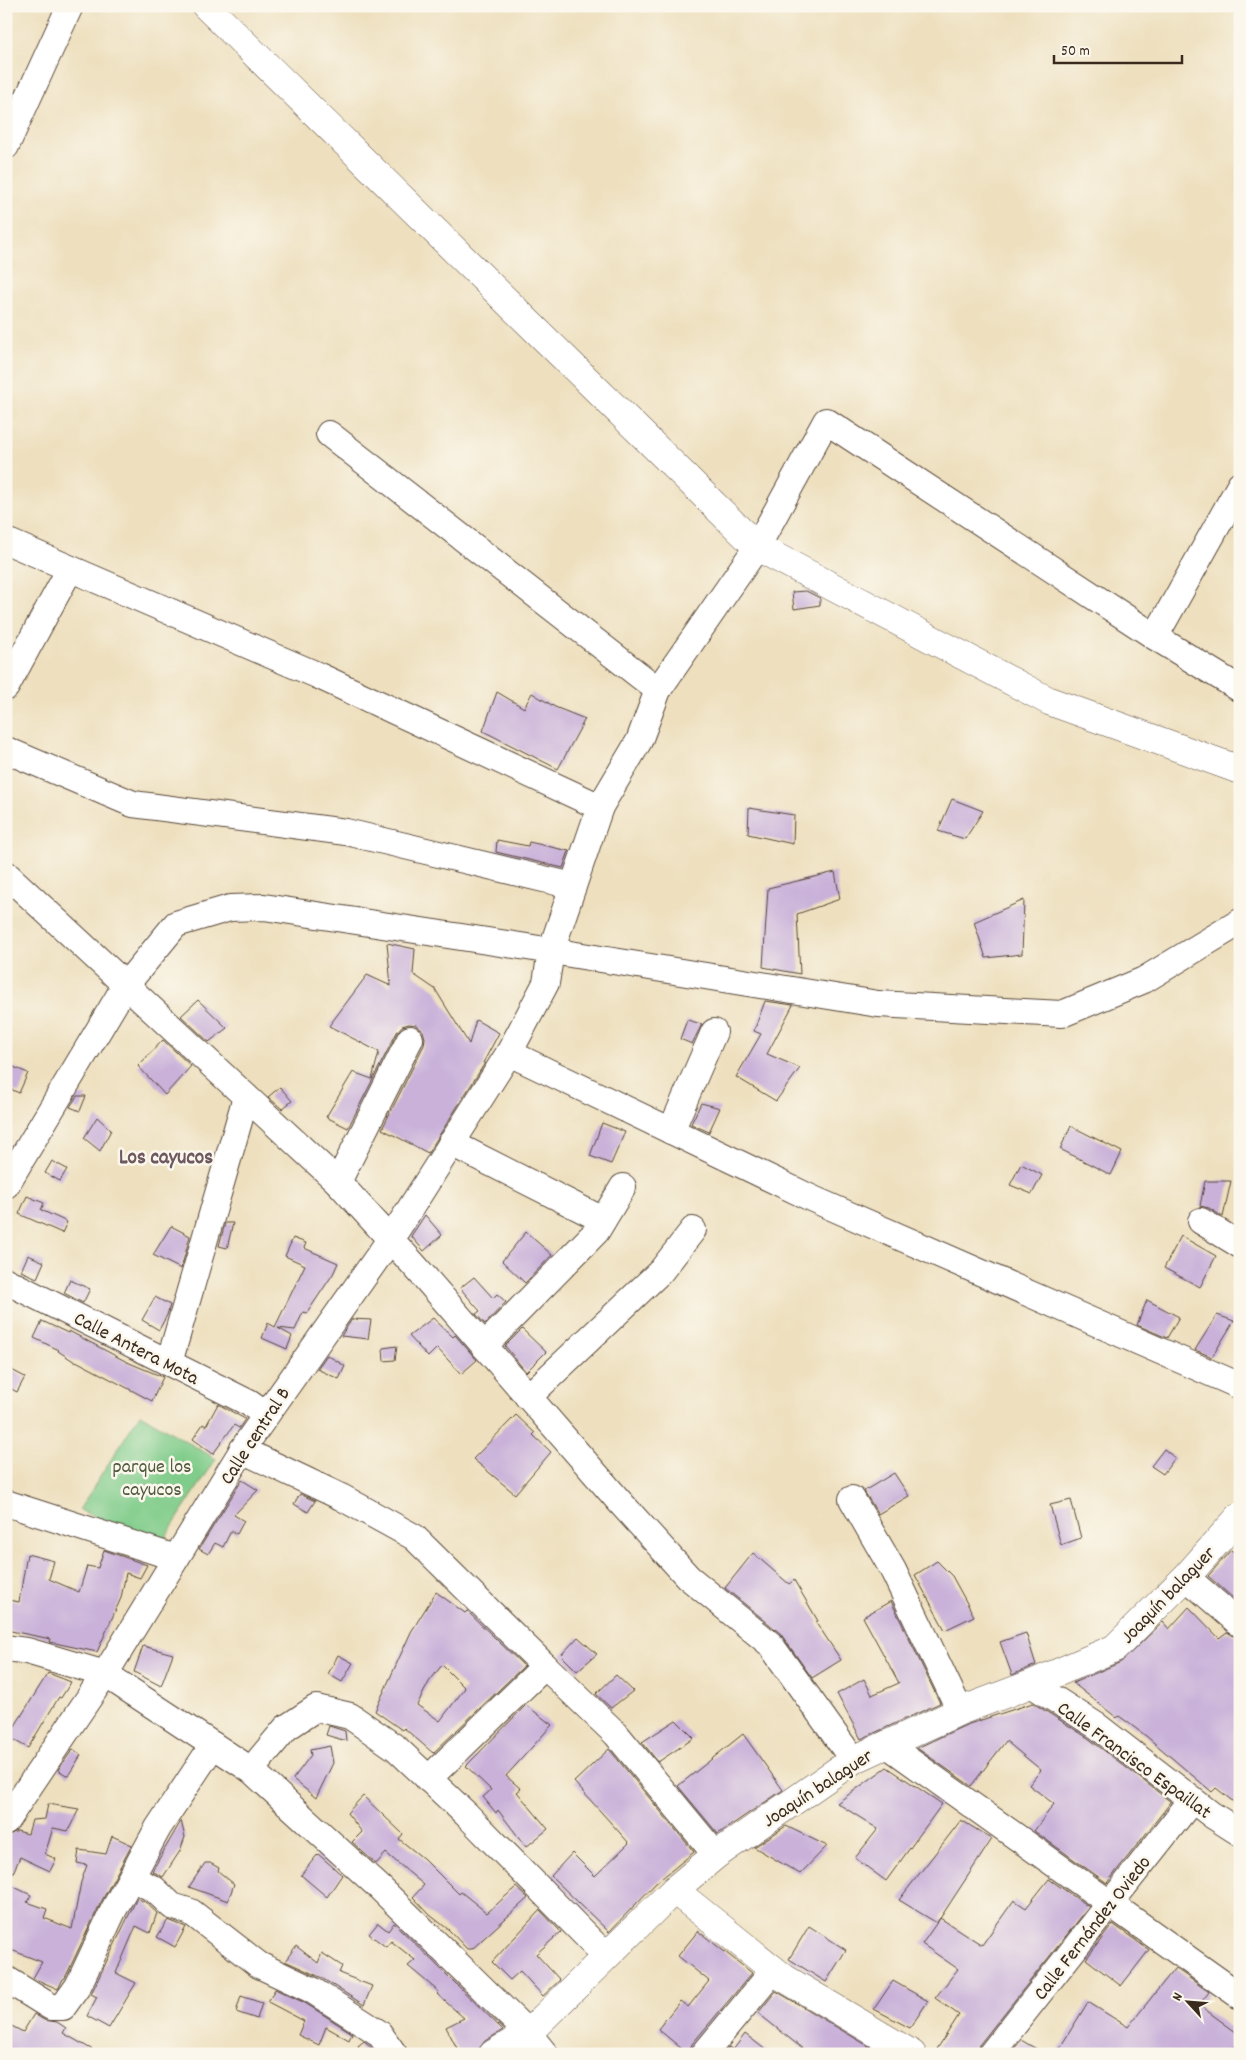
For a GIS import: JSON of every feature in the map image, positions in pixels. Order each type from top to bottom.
[{"type":"main road","points":[[206,6],[758,547],[1049,701],[1240,770]]},
{"type":"main road","name":"Joaquín balaguer","points":[[493,2054],[536,2044],[606,1956],[674,1890],[716,1855],[853,1760],[960,1711],[1031,1684],[1115,1648],[1186,1577],[1240,1516]]},
{"type":"main road","points":[[674,1890],[774,1970],[822,2001],[912,2054]]},
{"type":"street","points":[[6,146],[70,6]]},
{"type":"street","name":"Calle central B","points":[[6,1821],[105,1674],[242,1450],[394,1234],[509,1053],[546,984],[551,951],[600,807],[639,741],[658,690],[758,547],[826,421],[1155,637]]},
{"type":"street","points":[[330,434],[658,690]]},
{"type":"street","points":[[1240,485],[1233,511],[1155,637],[1240,689]]},
{"type":"street","points":[[12,544],[317,675],[600,807]]},
{"type":"street","points":[[6,687],[70,569]]},
{"type":"street","points":[[6,750],[133,804],[346,832],[573,886]]},
{"type":"street","points":[[6,874],[338,1182],[688,1577],[770,1644],[853,1760]]},
{"type":"street","points":[[6,1185],[125,986],[176,924],[230,908],[264,907],[878,1004],[1062,1014],[1144,980],[1240,922]]},
{"type":"street","points":[[671,1131],[714,1032]]},
{"type":"street","points":[[338,1182],[410,1039]]},
{"type":"street","points":[[509,1053],[813,1199],[1240,1386]]},
{"type":"street","points":[[169,1363],[246,1097]]},
{"type":"street","points":[[451,1143],[603,1220]]},
{"type":"street","points":[[484,1346],[596,1232],[622,1187]]},
{"type":"street","points":[[1200,1221],[1240,1244]]},
{"type":"street","points":[[528,1396],[661,1271],[693,1230]]},
{"type":"street","name":"Calle Antera Mota","points":[[6,1281],[249,1403],[266,1415]]},
{"type":"street","points":[[242,1450],[341,1497],[414,1537],[616,1734],[716,1855]]},
{"type":"street","points":[[852,1499],[893,1570],[960,1711]]},
{"type":"street","points":[[6,1503],[176,1558]]},
{"type":"street","points":[[1186,1577],[1240,1624]]},
{"type":"street","points":[[6,1648],[27,1651],[105,1674],[251,1770],[379,1887],[536,2044]]},
{"type":"street","points":[[428,1779],[546,1667]]},
{"type":"street","name":"Calle Francisco Espaillat","points":[[1031,1684],[1097,1726],[1192,1800],[1240,1833]]},
{"type":"street","points":[[251,1770],[286,1728],[316,1708],[350,1716],[396,1748],[606,1956]]},
{"type":"street","points":[[886,1744],[1240,1996]]},
{"type":"street","points":[[6,1980],[51,2007],[63,2007],[78,1986],[102,1932],[158,1828],[213,1745]]},
{"type":"street","name":"Calle Fernández Oviedo","points":[[991,2054],[1192,1800]]},
{"type":"street","points":[[131,1878],[154,1889],[172,1906],[192,1912],[259,1965],[312,1990],[380,2032],[394,2054]]},
{"type":"street","points":[[704,2054],[774,1970]]},
{"type":"green space","name":"parque los cayucos","points":[[140,1414],[216,1459],[161,1544],[79,1510]]},
{"type":"building","points":[[806,591],[820,598],[820,605],[794,609],[792,592]]},
{"type":"building","points":[[497,692],[524,708],[532,693],[555,707],[585,719],[558,769],[483,731]]},
{"type":"building","points":[[952,799],[983,811],[965,839],[938,831]]},
{"type":"building","points":[[749,808],[794,815],[793,844],[748,834]]},
{"type":"building","points":[[497,840],[528,846],[529,842],[569,851],[563,868],[496,852]]},
{"type":"building","points":[[835,872],[840,899],[797,914],[800,974],[763,967],[768,888]]},
{"type":"building","points":[[1024,900],[1022,954],[986,958],[974,922]]},
{"type":"building","points":[[387,943],[415,949],[413,974],[435,989],[469,1044],[476,1020],[499,1033],[483,1063],[485,1063],[428,1153],[382,1129],[424,1045],[423,1031],[416,1025],[402,1026],[397,1032],[348,1128],[326,1117],[353,1072],[372,1079],[379,1052],[329,1026],[367,975],[391,986]]},
{"type":"building","points":[[198,1000],[227,1028],[209,1042],[181,1016]]},
{"type":"building","points":[[765,1001],[793,1005],[767,1054],[800,1068],[776,1101],[736,1077],[761,1034],[754,1031]]},
{"type":"building","points":[[687,1020],[702,1024],[692,1044],[680,1039]]},
{"type":"building","points":[[163,1040],[191,1066],[165,1095],[138,1066]]},
{"type":"building","points":[[6,1064],[28,1073],[19,1093],[6,1087]]},
{"type":"building","points":[[280,1087],[292,1101],[282,1109],[268,1097]]},
{"type":"building","points":[[77,1096],[86,1096],[80,1111],[70,1107]]},
{"type":"building","points":[[701,1103],[720,1108],[709,1132],[691,1124]]},
{"type":"building","points":[[97,1117],[111,1130],[100,1151],[84,1138]]},
{"type":"building","points":[[602,1123],[625,1132],[611,1164],[590,1156]]},
{"type":"building","points":[[1071,1126],[1122,1152],[1111,1175],[1060,1149]]},
{"type":"building","points":[[52,1161],[67,1169],[60,1181],[45,1173]]},
{"type":"building","points":[[1021,1164],[1042,1175],[1032,1194],[1010,1185]]},
{"type":"building","points":[[1205,1181],[1231,1181],[1223,1217],[1209,1208],[1200,1206]]},
{"type":"building","points":[[27,1196],[44,1203],[41,1210],[67,1222],[62,1233],[19,1214]]},
{"type":"building","points":[[425,1215],[442,1235],[424,1251],[411,1236]]},
{"type":"building","points":[[225,1223],[233,1223],[227,1248],[219,1246]]},
{"type":"building","points":[[171,1226],[190,1236],[181,1269],[153,1255]]},
{"type":"building","points":[[526,1232],[552,1255],[525,1283],[502,1261]]},
{"type":"building","points":[[1181,1236],[1216,1256],[1200,1287],[1164,1268]]},
{"type":"building","points":[[293,1238],[306,1243],[304,1248],[338,1263],[333,1274],[307,1313],[303,1312],[295,1330],[278,1328],[292,1336],[287,1349],[262,1338],[268,1323],[275,1327],[305,1265],[285,1256]]},
{"type":"building","points":[[28,1255],[44,1262],[37,1278],[21,1271]]},
{"type":"building","points":[[474,1277],[493,1298],[497,1294],[506,1302],[485,1324],[476,1314],[480,1311],[460,1288]]},
{"type":"building","points":[[70,1280],[90,1289],[83,1303],[64,1293]]},
{"type":"building","points":[[155,1297],[170,1305],[159,1330],[142,1320]]},
{"type":"building","points":[[1147,1300],[1179,1317],[1167,1338],[1137,1325]]},
{"type":"building","points":[[1217,1315],[1234,1321],[1212,1357],[1195,1350]]},
{"type":"building","points":[[433,1318],[453,1337],[455,1335],[477,1360],[461,1374],[437,1348],[428,1357],[409,1336]]},
{"type":"building","points":[[352,1319],[371,1320],[368,1339],[341,1336]]},
{"type":"building","points":[[42,1321],[68,1333],[69,1331],[127,1362],[163,1377],[152,1401],[75,1362],[59,1350],[34,1338]]},
{"type":"building","points":[[522,1329],[546,1352],[526,1372],[505,1346]]},
{"type":"building","points":[[397,1346],[395,1360],[384,1361],[383,1348]]},
{"type":"building","points":[[327,1355],[345,1366],[339,1379],[317,1369]]},
{"type":"building","points":[[6,1367],[25,1377],[17,1392],[6,1386]]},
{"type":"building","points":[[218,1404],[245,1419],[239,1428],[234,1425],[213,1454],[193,1439],[203,1424],[206,1426]]},
{"type":"building","points":[[516,1415],[551,1452],[515,1494],[473,1459]]},
{"type":"building","points":[[1164,1449],[1175,1458],[1163,1474],[1151,1466]]},
{"type":"building","points":[[894,1473],[909,1496],[878,1514],[864,1491]]},
{"type":"building","points":[[242,1480],[258,1490],[234,1515],[244,1521],[237,1534],[231,1531],[223,1547],[215,1543],[208,1554],[199,1549]]},
{"type":"building","points":[[300,1494],[315,1501],[308,1512],[294,1504]]},
{"type":"building","points":[[1071,1500],[1081,1538],[1061,1545],[1050,1505]]},
{"type":"building","points":[[104,1550],[147,1565],[140,1578],[126,1573],[121,1598],[97,1652],[50,1642],[51,1639],[6,1630],[8,1600],[19,1602],[27,1554],[54,1561],[49,1579],[79,1592],[87,1566],[98,1568]]},
{"type":"building","points":[[1231,1550],[1240,1558],[1240,1604],[1208,1576]]},
{"type":"building","points":[[753,1553],[789,1584],[794,1580],[818,1621],[816,1622],[841,1660],[812,1678],[780,1633],[725,1588]]},
{"type":"building","points":[[937,1561],[952,1576],[974,1616],[945,1630],[915,1575]]},
{"type":"building","points":[[436,1592],[465,1613],[467,1611],[524,1666],[433,1753],[404,1728],[402,1730],[375,1711],[411,1632]],"holes":[[[442,1665],[465,1688],[440,1721],[417,1705],[429,1682]]]},
{"type":"building","points":[[891,1601],[940,1703],[861,1739],[837,1694],[864,1679],[872,1695],[899,1683],[863,1617]]},
{"type":"building","points":[[1189,1607],[1219,1638],[1227,1632],[1240,1639],[1240,1807],[1216,1788],[1212,1792],[1146,1736],[1119,1716],[1117,1718],[1073,1683],[1121,1662],[1163,1622],[1169,1629]]},
{"type":"building","points":[[1026,1633],[1036,1665],[1012,1675],[1000,1642]]},
{"type":"building","points":[[578,1637],[597,1654],[577,1671],[561,1655]]},
{"type":"building","points":[[143,1646],[173,1654],[161,1686],[134,1672]]},
{"type":"building","points":[[338,1655],[353,1663],[342,1682],[328,1674]]},
{"type":"building","points":[[48,1673],[71,1682],[61,1698],[59,1697],[28,1748],[8,1737]]},
{"type":"building","points":[[616,1675],[633,1691],[611,1708],[596,1694]]},
{"type":"building","points":[[1033,1703],[1088,1738],[1171,1802],[1107,1883],[1034,1831],[1054,1804],[1029,1785],[1041,1770],[1006,1741],[971,1786],[917,1748],[966,1725]]},
{"type":"building","points":[[526,1705],[552,1725],[506,1776],[521,1789],[517,1792],[548,1829],[526,1847],[498,1810],[496,1813],[483,1797],[491,1790],[466,1766]]},
{"type":"building","points":[[676,1720],[694,1738],[658,1762],[642,1742]]},
{"type":"building","points":[[329,1726],[345,1731],[346,1741],[326,1735]]},
{"type":"building","points":[[743,1734],[783,1790],[718,1834],[678,1786]]},
{"type":"building","points":[[330,1746],[333,1763],[316,1798],[293,1779],[311,1755],[310,1750]]},
{"type":"building","points":[[73,1749],[81,1755],[68,1776],[58,1770]]},
{"type":"building","points":[[609,1749],[694,1852],[656,1883],[609,1932],[551,1876],[572,1853],[595,1876],[629,1843],[574,1782]]},
{"type":"building","points":[[887,1767],[942,1804],[886,1881],[855,1858],[878,1829],[837,1803]]},
{"type":"building","points":[[363,1796],[403,1834],[399,1839],[424,1859],[459,1894],[461,1892],[487,1913],[516,1887],[528,1898],[472,1949],[467,1949],[413,1897],[424,1885],[386,1853],[376,1864],[352,1842],[362,1832],[347,1813]]},
{"type":"building","points":[[48,1804],[79,1809],[68,1831],[53,1828],[45,1854],[56,1859],[50,1871],[20,1857],[8,1884],[31,1895],[27,1902],[47,1909],[44,1918],[72,1929],[81,1882],[87,1865],[77,1863],[79,1850],[106,1854],[112,1836],[132,1845],[58,1989],[33,1978],[42,1962],[6,1948],[6,1842],[9,1835],[17,1831],[28,1834],[32,1820],[45,1819]]},
{"type":"building","points":[[961,1820],[992,1839],[937,1923],[899,1900]]},
{"type":"building","points":[[181,1821],[185,1837],[180,1851],[163,1877],[152,1871]]},
{"type":"building","points":[[786,1826],[827,1846],[800,1874],[754,1847]]},
{"type":"building","points":[[318,1854],[342,1875],[327,1897],[301,1875]]},
{"type":"building","points":[[205,1863],[210,1863],[219,1868],[218,1871],[234,1884],[228,1901],[189,1887]]},
{"type":"building","points":[[1049,1879],[1089,1907],[979,2045],[976,2054],[945,2054],[937,2049],[959,2015],[935,1998],[958,1969],[922,1944],[940,1918],[982,1945],[1014,1900],[1026,1908]]},
{"type":"building","points":[[137,1898],[145,1902],[157,1913],[150,1933],[136,1926],[116,1973],[136,1983],[109,2028],[87,2016],[97,1997],[91,1994]]},
{"type":"building","points":[[540,1910],[561,1932],[536,1954],[560,1980],[543,1996],[520,1971],[510,1980],[492,1962]]},
{"type":"building","points":[[168,1920],[186,1927],[175,1947],[157,1937]]},
{"type":"building","points":[[378,1923],[388,1931],[394,1923],[503,2030],[485,2041],[478,2050],[471,2054],[460,2054],[446,2027],[464,2018],[437,1994],[439,1992],[408,1966],[415,1960],[391,1941],[386,1947],[369,1934]]},
{"type":"building","points":[[1113,1924],[1149,1950],[1121,1986],[1086,1959]]},
{"type":"building","points":[[809,1926],[846,1950],[826,1982],[789,1959]]},
{"type":"building","points":[[698,1931],[752,1973],[692,2044],[688,2054],[658,2029],[680,2001],[688,2007],[709,1981],[678,1956]]},
{"type":"building","points":[[296,1946],[318,1963],[322,1953],[342,1966],[339,1973],[372,1986],[364,2005],[320,1977],[285,1961]]},
{"type":"building","points":[[1175,1968],[1209,1992],[1199,2005],[1240,2035],[1240,2040],[1229,2054],[1056,2054],[1088,2002],[1128,2027]]},
{"type":"building","points":[[893,1981],[928,2001],[910,2028],[874,2009]]},
{"type":"building","points":[[275,1989],[305,2003],[352,2033],[349,2040],[326,2027],[319,2045],[298,2035],[304,2021],[268,2002]]},
{"type":"building","points":[[776,1991],[881,2054],[809,2054],[758,2013]]},
{"type":"building","points":[[241,1996],[262,2003],[257,2019],[236,2012]]},
{"type":"building","points":[[34,2014],[44,2020],[57,2022],[66,2028],[63,2033],[100,2054],[6,2054],[6,2023],[23,2032]]},
{"type":"building","points":[[745,2034],[771,2054],[724,2054],[729,2047],[733,2050]]},
{"type":"building","points":[[1021,2040],[1045,2054],[1010,2054]]},
{"type":"building","points":[[364,2041],[375,2054],[364,2054],[358,2046]]},
{"type":"district","name":"Los cayucos","points":[[166,1156]]}]
